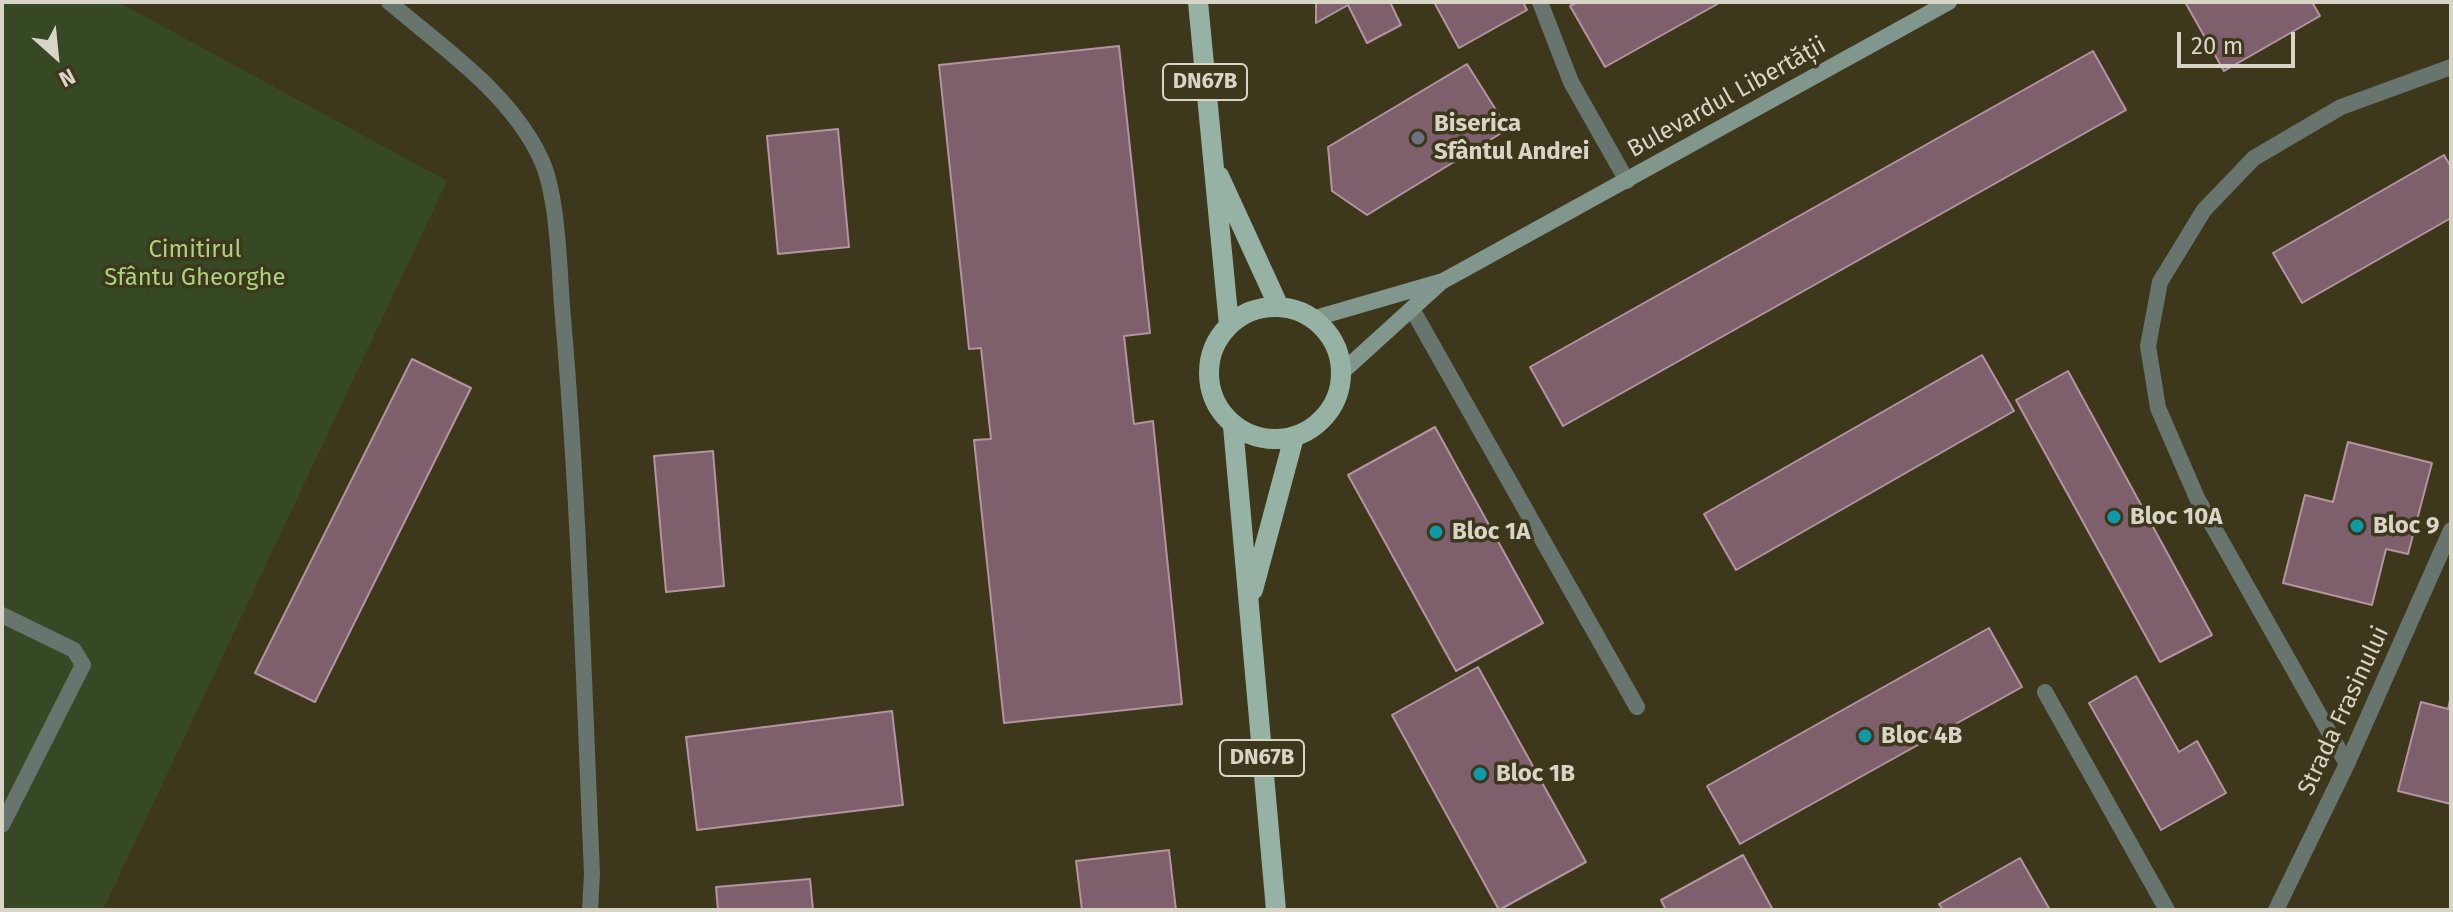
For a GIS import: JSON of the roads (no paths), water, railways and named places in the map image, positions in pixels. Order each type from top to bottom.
[{"type":"main road","name":"DN67B","points":[[1198,2],[1212,162]]},
{"type":"main road","name":"Bulevardul Libertății","points":[[1312,319],[1443,281],[1949,2]]},
{"type":"main road","points":[[1212,162],[1279,307]]},
{"type":"main road","points":[[1212,162],[1229,325]]},
{"type":"main road","name":"Bulevardul Libertății","points":[[1341,373],[1443,281]]},
{"type":"main road","points":[[1279,307],[1312,319],[1328,333],[1338,352],[1341,373],[1338,394],[1328,413],[1313,428],[1294,437],[1273,440],[1252,436],[1233,426],[1218,408],[1210,388],[1208,365],[1215,344],[1229,325],[1261,308],[1279,307]]},
{"type":"main road","points":[[1233,426],[1249,605]]},
{"type":"main road","points":[[1249,605],[1294,437]]},
{"type":"main road","name":"DN67B","points":[[1249,605],[1276,910]]},
{"type":"street","points":[[389,2],[460,61],[512,114],[541,158],[550,194],[569,391],[592,874],[590,910]]},
{"type":"street","points":[[1540,2],[1571,82],[1627,181]]},
{"type":"street","points":[[2347,764],[2197,498],[2158,408],[2148,346],[2160,282],[2204,210],[2254,158],[2341,107],[2451,67]]},
{"type":"street","points":[[1412,309],[1637,707]]},
{"type":"street","name":"Strada Frasinului","points":[[2276,910],[2445,565],[2451,530]]},
{"type":"street","points":[[2,615],[74,650],[83,665],[2,825]]},
{"type":"street","points":[[2045,692],[2167,910]]},
{"type":"place","name":"Biserica Sfântul Andrei","points":[[1418,138]]},
{"type":"place","name":"Bloc 10A","points":[[2114,517]]},
{"type":"place","name":"Bloc 9","points":[[2357,526]]},
{"type":"place","name":"Bloc 1A","points":[[1436,532]]},
{"type":"place","name":"Bloc 4B","points":[[1865,736]]},
{"type":"place","name":"Bloc 1B","points":[[1480,774]]},
{"type":"park label","name":"Cimitirul Sfântu Gheorghe","points":[[195,264]]}]
